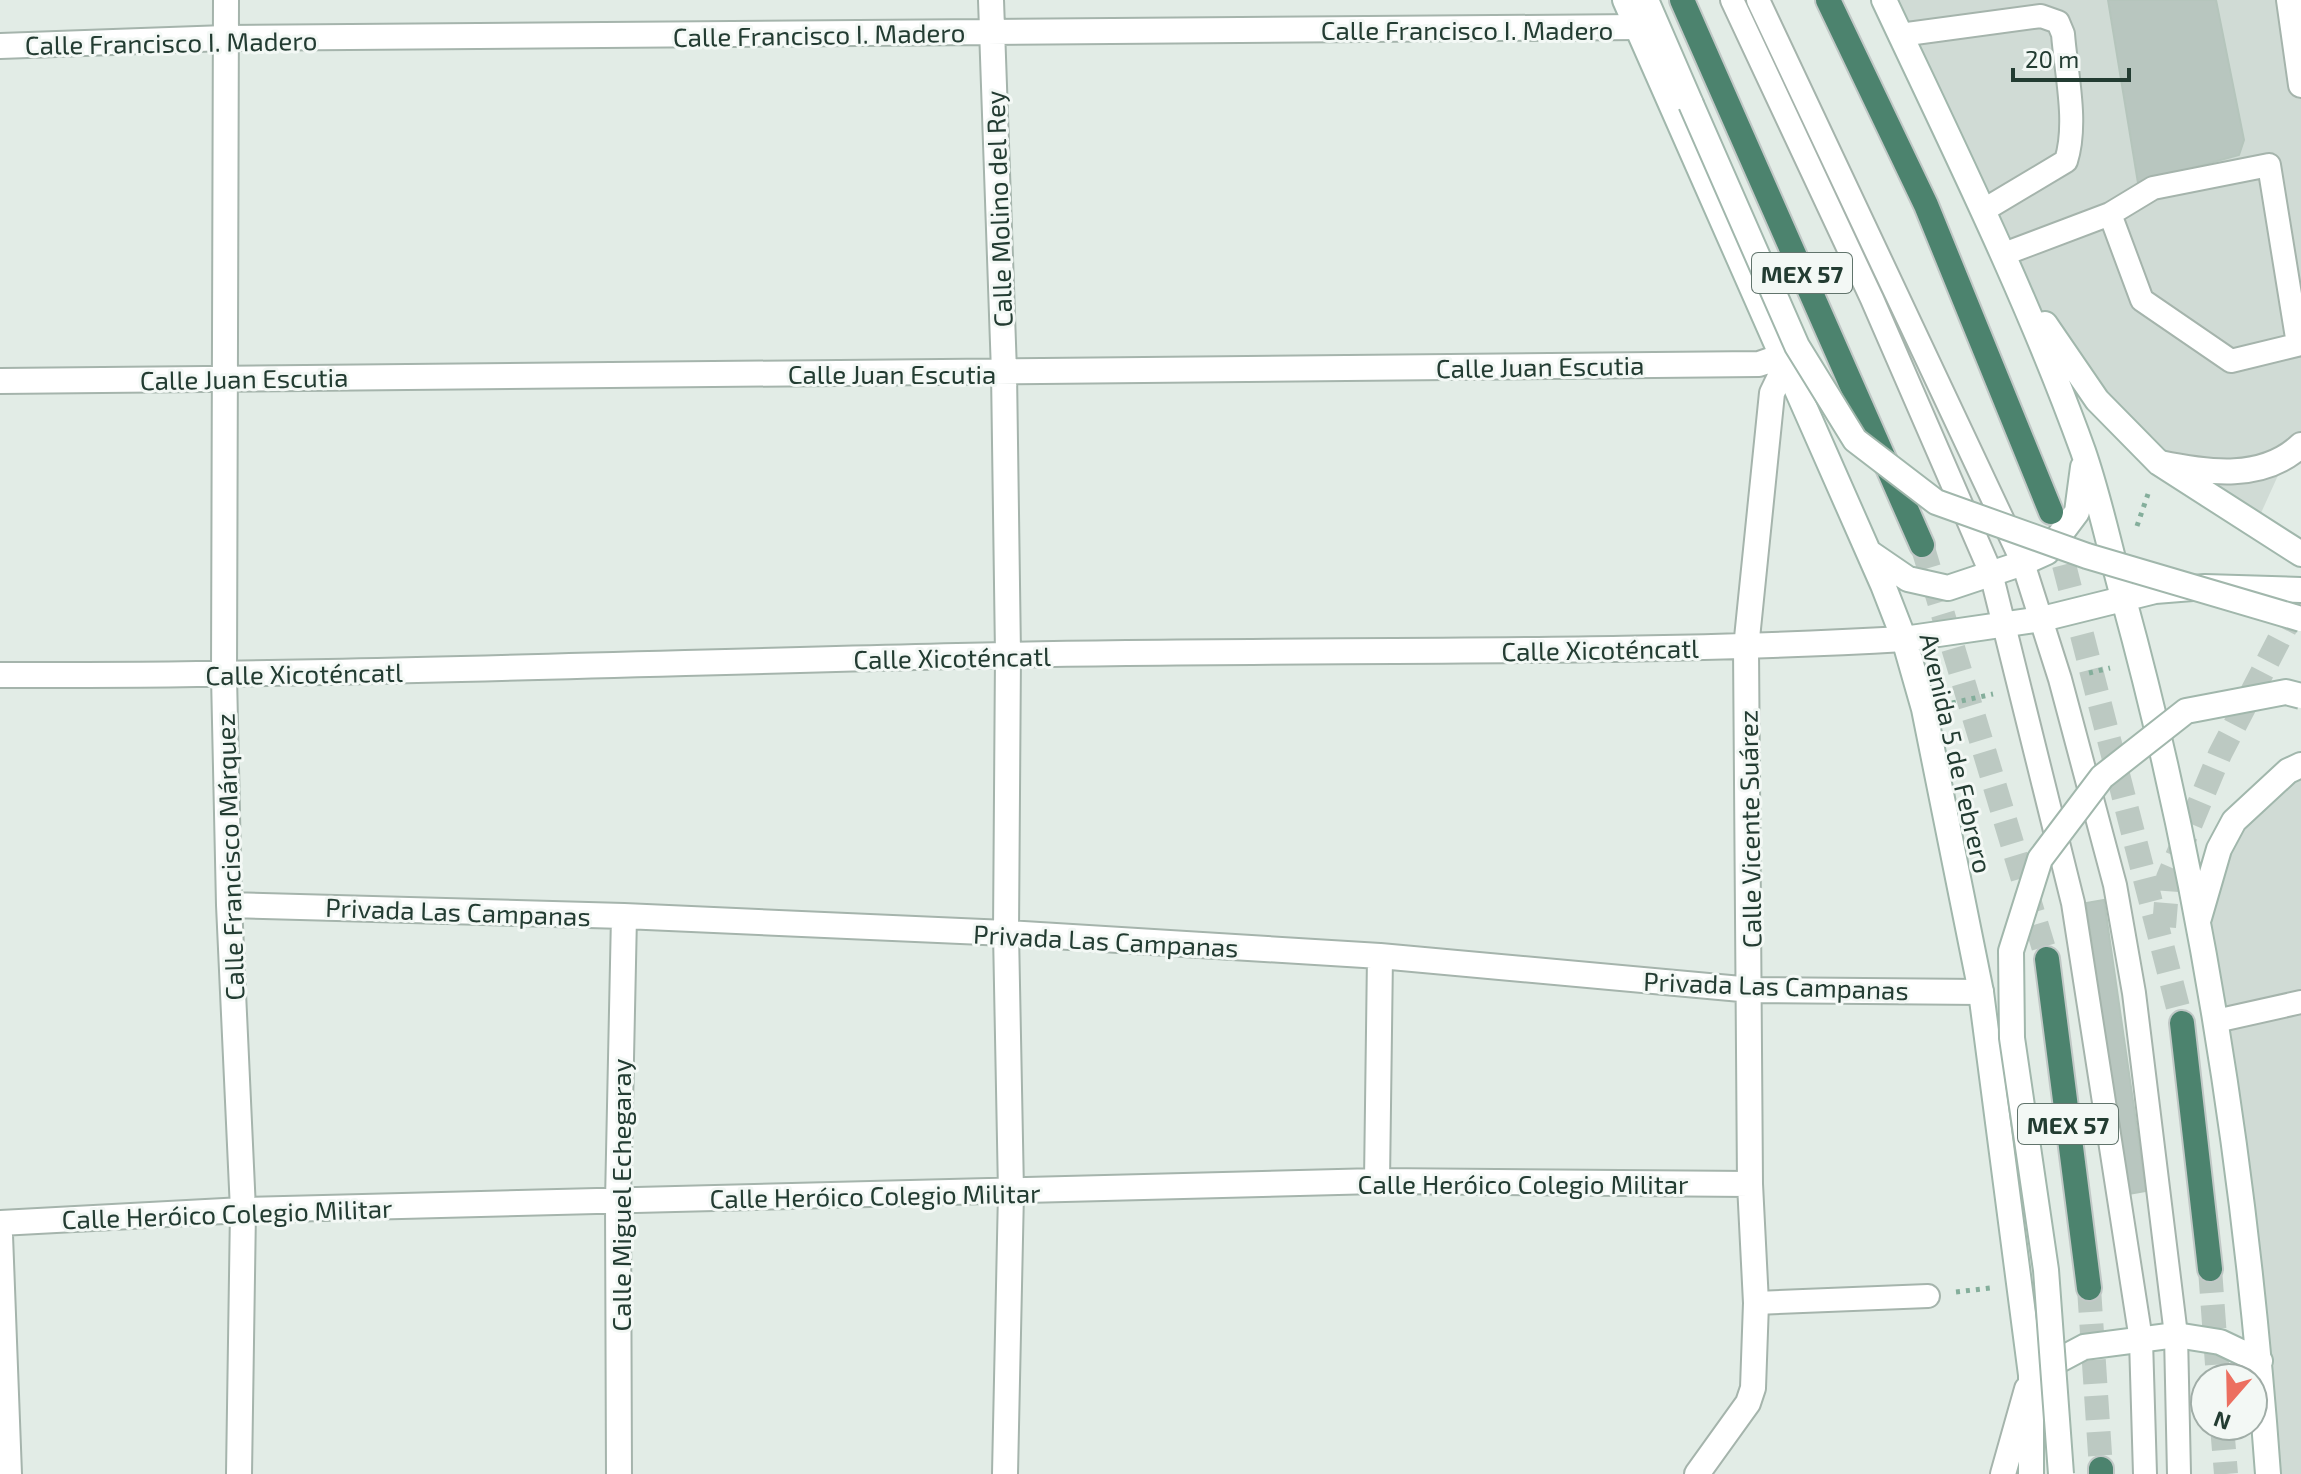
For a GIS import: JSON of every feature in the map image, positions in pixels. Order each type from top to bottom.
[{"type":"highway","name":"MEX 57","points":[[1682,0],[1922,545]]},
{"type":"highway","points":[[1828,0],[1926,205],[2051,512]]},
{"type":"highway","name":"MEX 57","points":[[2047,959],[2089,1288]]},
{"type":"highway","points":[[2182,1023],[2210,1269]]},
{"type":"street","name":"Calle Francisco Márquez","points":[[226,0],[224,676],[229,905],[243,1210],[239,1474]]},
{"type":"street","name":"Calle Molino del Rey","points":[[991,0],[1004,372],[1008,654],[1006,933],[1011,1192],[1005,1474]]},
{"type":"street","name":"Avenida 5 de Febrero","points":[[1625,0],[1868,551],[1904,639],[1924,709],[1981,992],[2031,1375],[2031,1474]]},
{"type":"street","points":[[1646,0],[1797,346],[1855,440],[1936,502],[2087,556],[2301,619]]},
{"type":"street","points":[[1884,0],[2021,289],[2084,455],[2148,681],[2216,1021],[2260,1361],[2268,1474]]},
{"type":"street","points":[[2289,0],[2301,85]]},
{"type":"street","name":"Calle Francisco I. Madero","points":[[0,46],[226,38],[1638,27]]},
{"type":"street","points":[[2021,289],[2097,400],[2159,463],[2301,554]]},
{"type":"street","name":"Calle Juan Escutia","points":[[0,381],[1759,364],[1784,360]]},
{"type":"street","name":"Calle Vicente Suárez","points":[[1697,1474],[1748,1403],[1753,1388],[1756,1303],[1750,1184],[1752,990],[1746,648],[1772,393],[1784,360]]},
{"type":"street","points":[[2159,463],[2203,472],[2248,470],[2285,460],[2301,445]]},
{"type":"street","points":[[1868,551],[1908,579],[1948,588],[2023,563],[2047,552],[2077,512],[2084,455]]},
{"type":"street","name":"Calle Xicoténcatl","points":[[0,675],[224,676],[1008,654],[1746,648],[1904,639],[2042,619],[2155,591],[2205,587],[2301,590]]},
{"type":"street","points":[[2061,1474],[2046,1270],[2012,1038],[2011,951],[2015,938],[2040,859],[2102,777],[2186,711],[2286,692],[2301,696]]},
{"type":"street","points":[[2198,920],[2219,849],[2234,821],[2288,771],[2301,765]]},
{"type":"street","name":"Privada Las Campanas","points":[[229,905],[624,916],[1006,933],[1380,956],[1752,990],[1981,992]]},
{"type":"street","name":"Calle Miguel Echegaray","points":[[619,1474],[618,1201],[624,916]]},
{"type":"street","points":[[1377,1181],[1380,956]]},
{"type":"street","name":"Calle Heróico Colegio Militar","points":[[0,1223],[243,1210],[1377,1181],[1750,1184]]},
{"type":"street","points":[[0,1235],[9,1474]]},
{"type":"street","points":[[2003,1474],[2031,1375],[2084,1347],[2176,1335],[2220,1342],[2260,1361]]},
{"type":"lane","points":[[1732,0],[1872,299],[1991,573],[2073,903],[2141,1340],[2145,1474]]},
{"type":"lane","points":[[1758,0],[2023,563],[2042,619],[2115,885],[2140,1035],[2176,1335],[2179,1474]]},
{"type":"lane","points":[[1900,35],[2041,16],[2058,22],[2063,34],[2071,127],[2071,145],[2066,161],[1984,210]]},
{"type":"lane","points":[[2004,254],[2110,214],[2153,188],[2269,165],[2300,344],[2231,361],[2218,353],[2142,300],[2110,214]]},
{"type":"lane","points":[[2216,1021],[2301,1002]]},
{"type":"lane","points":[[1756,1303],[1928,1296]]},
{"type":"path","points":[[2109,539],[2135,532],[2159,463]]},
{"type":"path","points":[[1928,1296],[2018,1285]]},
{"type":"shaded area","points":[[1884,0],[2289,0],[2301,85],[2301,445],[2285,460],[2256,524],[2159,463],[2021,289]]},
{"type":"shaded area","points":[[2301,765],[2301,1474],[2268,1474],[2264,1442],[2269,1442],[2269,1362],[2254,1362],[2198,920],[2219,849]]},
{"type":"building","points":[[2108,0],[2216,0],[2244,140],[2239,155],[2138,183]]},
{"type":"building","points":[[2104,900],[2146,1191],[2128,1194],[2086,903]]},
{"type":"tunnel","points":[[2055,530],[2182,1023]]},
{"type":"tunnel","points":[[1922,545],[2047,959]]},
{"type":"tunnel","points":[[2164,927],[2168,878],[2220,754],[2301,597]]},
{"type":"tunnel","points":[[2210,1269],[2217,1362]]},
{"type":"tunnel","points":[[2089,1288],[2101,1469]]},
{"type":"tunnel","points":[[2223,1442],[2226,1474]]}]
